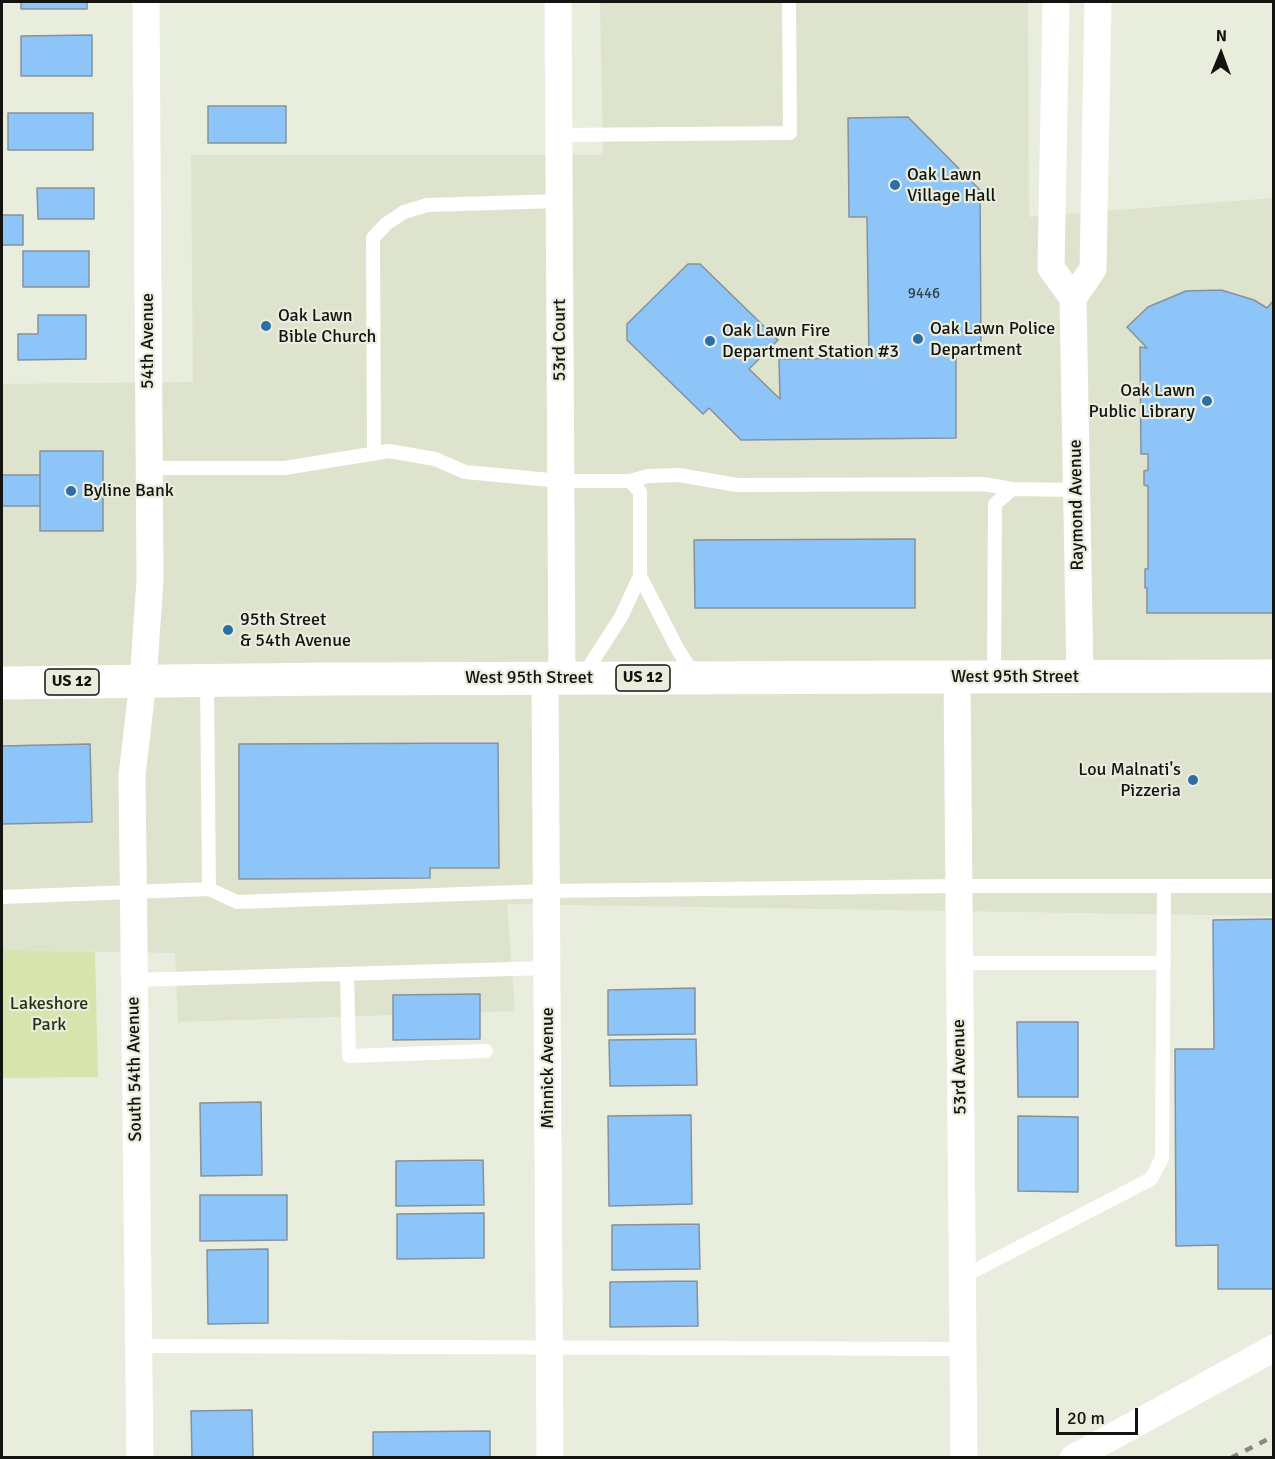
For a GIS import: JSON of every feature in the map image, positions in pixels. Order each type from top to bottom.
[{"type":"main road","name":"West 95th Street","points":[[2,683],[563,678],[1274,676]]},
{"type":"street","name":"54th Avenue","points":[[143,681],[150,580],[146,2]]},
{"type":"street","name":"53rd Court","points":[[558,2],[563,678]]},
{"type":"street","points":[[1056,2],[1051,268],[1073,298],[1093,269],[1098,2]]},
{"type":"street","name":"Raymond Avenue","points":[[1073,298],[1080,676]]},
{"type":"street","name":"53rd Avenue","points":[[957,676],[964,1458]]},
{"type":"street","name":"Minnick Avenue","points":[[550,1458],[547,891],[563,678]]},
{"type":"street","name":"South 54th Avenue","points":[[140,1458],[132,775],[143,681]]},
{"type":"street","points":[[1073,1458],[1274,1348]]},
{"type":"lane","points":[[558,135],[790,133],[789,2]]},
{"type":"lane","points":[[374,454],[373,238],[386,224],[404,212],[427,205],[559,201]]},
{"type":"lane","points":[[149,468],[285,468],[389,451],[435,459],[465,472],[561,481],[630,481],[648,476],[679,475],[737,484],[982,484],[1012,489],[1077,489]]},
{"type":"lane","points":[[563,678],[621,617],[640,576],[640,492],[630,481]]},
{"type":"lane","points":[[994,677],[995,504],[1012,489]]},
{"type":"lane","points":[[640,576],[676,648],[695,678]]},
{"type":"lane","points":[[207,680],[209,890]]},
{"type":"lane","points":[[2,897],[209,890],[237,902],[547,891],[958,886],[1274,886]]},
{"type":"lane","points":[[962,1277],[1151,1179],[1162,1158],[1164,887]]},
{"type":"lane","points":[[959,963],[1164,963]]},
{"type":"lane","points":[[134,980],[547,968]]},
{"type":"lane","points":[[347,974],[349,1056],[486,1051]]},
{"type":"lane","points":[[138,1346],[963,1349]]},
{"type":"shaded area","points":[[600,2],[1028,2],[1029,217],[1273,198],[1273,916],[507,904],[515,1011],[178,1022],[175,953],[2,950],[2,384],[193,382],[191,155],[603,155]]},
{"type":"green space","name":"Lakeshore Park","points":[[2,950],[95,952],[98,1077],[2,1078]]},
{"type":"building","points":[[21,2],[87,2],[87,9],[21,9]]},
{"type":"building","points":[[92,35],[92,76],[21,76],[21,36]]},
{"type":"building","points":[[208,106],[286,106],[286,143],[208,143]]},
{"type":"building","points":[[8,113],[93,113],[93,150],[8,150]]},
{"type":"building","points":[[908,117],[980,190],[981,351],[956,351],[956,438],[741,440],[709,408],[703,414],[627,340],[627,324],[688,264],[700,264],[778,340],[749,369],[780,399],[779,359],[869,358],[867,217],[849,217],[848,118]]},
{"type":"building","points":[[37,188],[94,188],[94,219],[38,219]]},
{"type":"building","points":[[2,215],[23,215],[23,245],[2,245]]},
{"type":"building","points":[[23,251],[89,251],[89,287],[23,287]]},
{"type":"building","name":"Oak Lawn Public Library","points":[[1221,290],[1254,300],[1267,308],[1274,300],[1274,613],[1147,613],[1145,569],[1148,569],[1148,486],[1144,485],[1144,471],[1148,470],[1148,454],[1141,454],[1140,347],[1147,348],[1127,327],[1148,307],[1186,291]]},
{"type":"building","points":[[38,315],[86,315],[86,359],[18,360],[18,334],[38,334]]},
{"type":"building","name":"Byline Bank","points":[[40,451],[103,451],[103,531],[40,531]]},
{"type":"building","points":[[2,475],[40,475],[40,506],[2,506]]},
{"type":"building","points":[[915,539],[915,608],[695,608],[694,540]]},
{"type":"building","points":[[498,743],[499,868],[430,868],[430,878],[239,879],[239,744]]},
{"type":"building","points":[[90,744],[92,822],[2,824],[2,746]]},
{"type":"building","points":[[1274,919],[1274,1289],[1218,1289],[1218,1245],[1176,1246],[1175,1049],[1214,1049],[1213,920]]},
{"type":"building","points":[[695,988],[695,1034],[608,1035],[608,990]]},
{"type":"building","points":[[480,994],[480,1039],[393,1040],[393,995]]},
{"type":"building","points":[[1017,1022],[1078,1022],[1078,1097],[1018,1097]]},
{"type":"building","points":[[696,1039],[697,1085],[610,1086],[609,1040]]},
{"type":"building","points":[[261,1102],[262,1175],[201,1176],[200,1103]]},
{"type":"building","points":[[691,1115],[692,1204],[609,1206],[608,1116]]},
{"type":"building","points":[[1018,1116],[1078,1117],[1078,1192],[1018,1191]]},
{"type":"building","points":[[483,1160],[484,1205],[396,1206],[396,1161]]},
{"type":"building","points":[[200,1195],[287,1195],[287,1240],[200,1241]]},
{"type":"building","points":[[484,1213],[484,1258],[397,1259],[397,1214]]},
{"type":"building","points":[[699,1224],[700,1269],[612,1270],[612,1225]]},
{"type":"building","points":[[268,1249],[268,1323],[208,1324],[207,1250]]},
{"type":"building","points":[[697,1281],[698,1326],[610,1327],[610,1282]]},
{"type":"building","points":[[252,1410],[253,1458],[192,1458],[191,1411]]},
{"type":"building","points":[[490,1431],[490,1458],[373,1458],[373,1432]]},
{"type":"railway","points":[[1231,1458],[1274,1436]]},
{"type":"place","name":"Oak Lawn Village Hall","points":[[895,185]]},
{"type":"place","name":"Oak Lawn Bible Church","points":[[266,326]]},
{"type":"place","name":"Oak Lawn Police Department","points":[[918,339]]},
{"type":"place","name":"Oak Lawn Fire Department Station #3","points":[[710,341]]},
{"type":"place","name":"Oak Lawn Public Library","points":[[1207,401]]},
{"type":"place","name":"Byline Bank","points":[[71,491]]},
{"type":"place","name":"95th Street & 54th Avenue","points":[[228,630]]},
{"type":"place","name":"Lou Malnati's Pizzeria","points":[[1193,780]]}]
